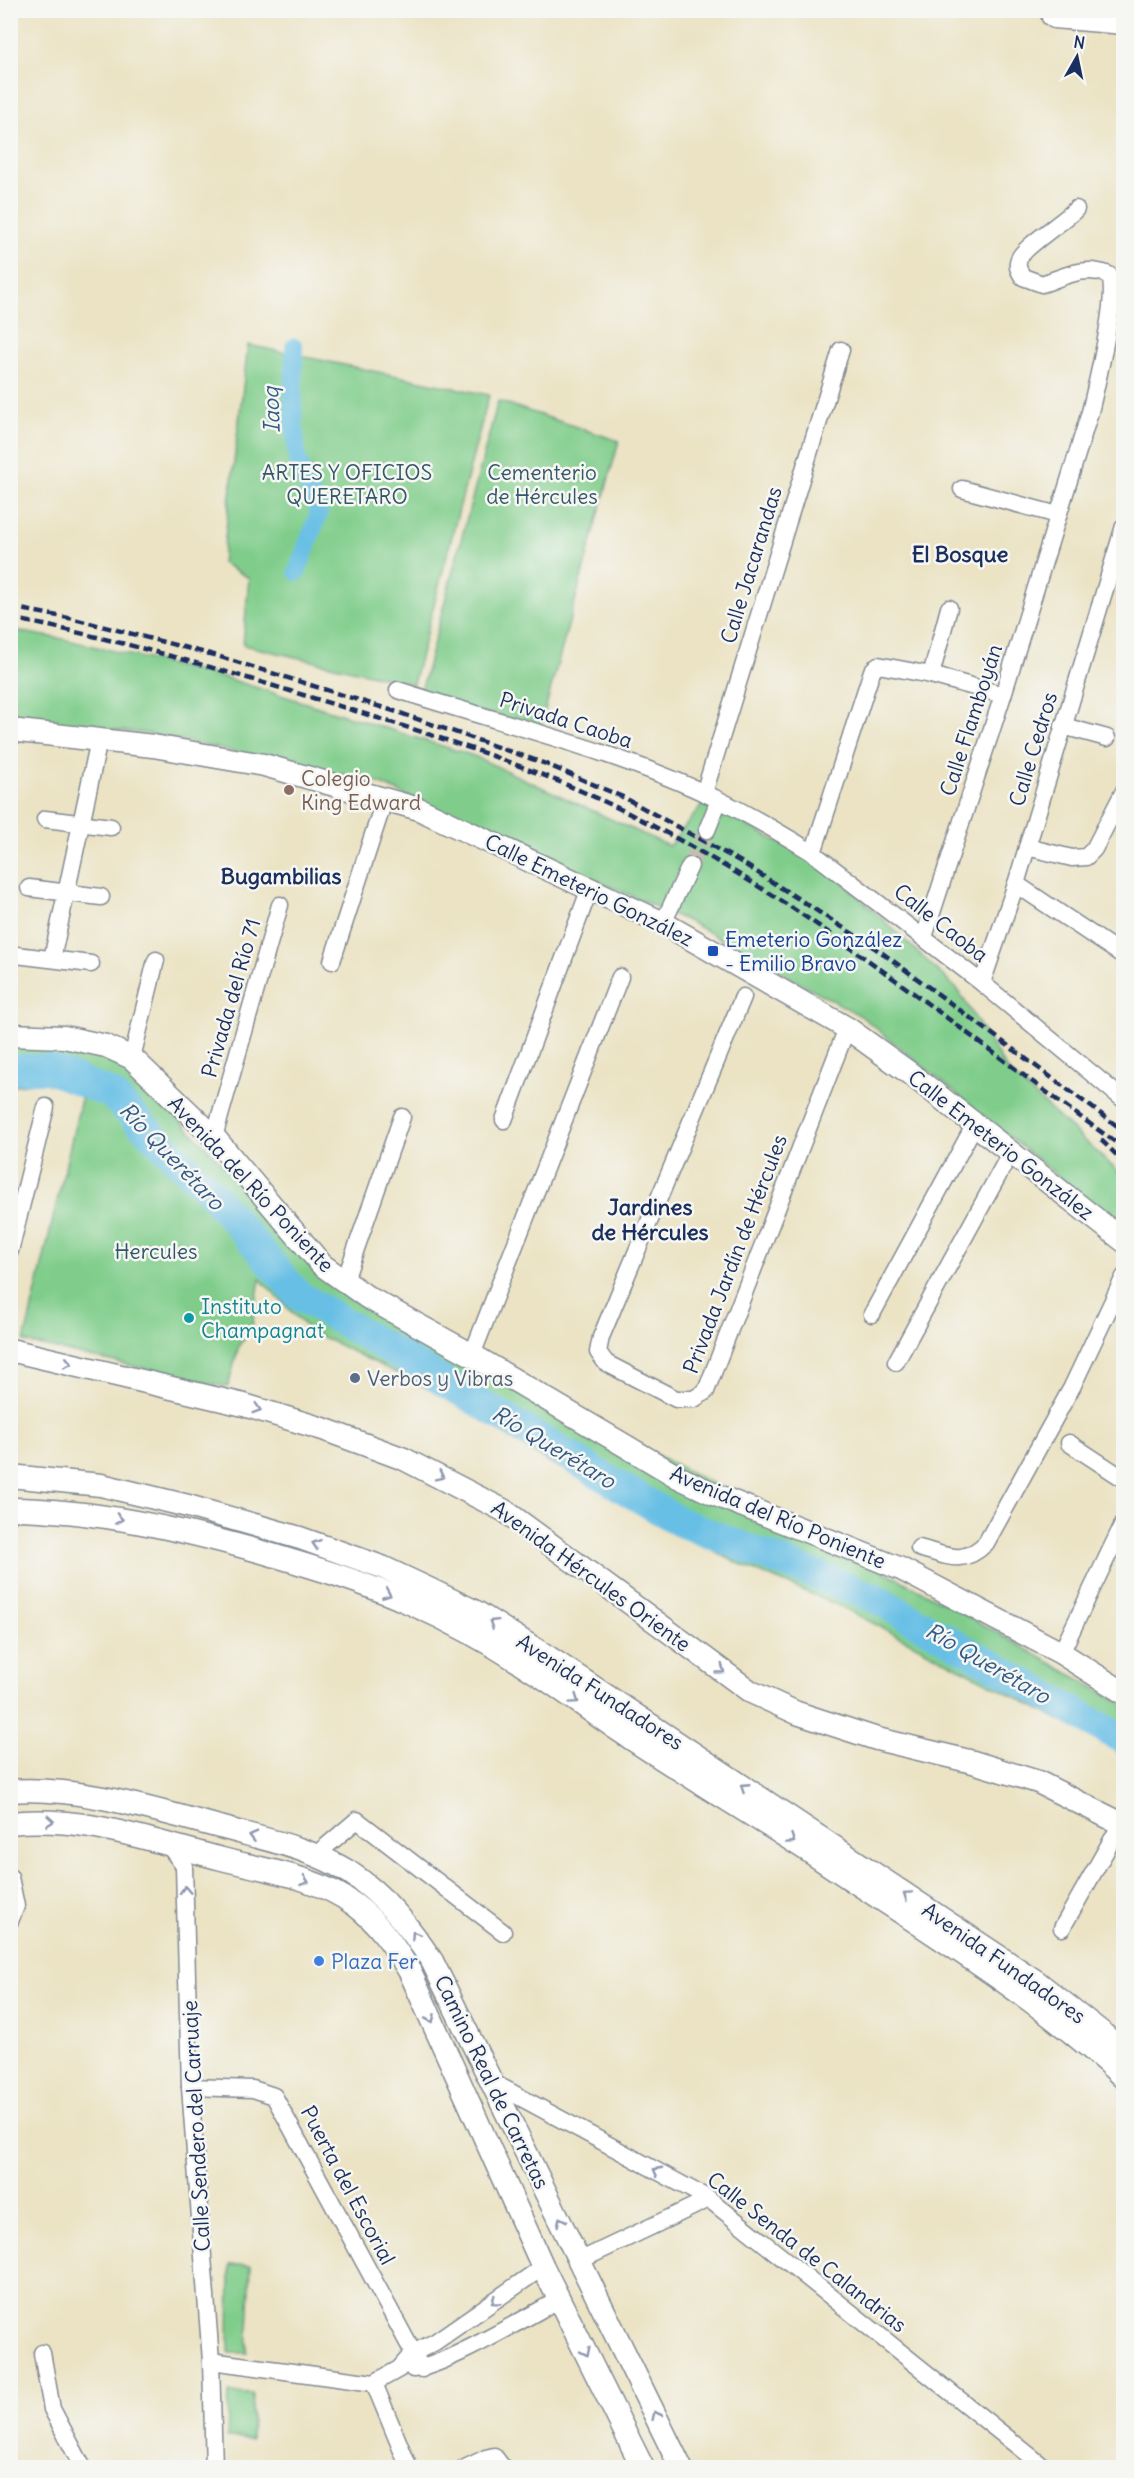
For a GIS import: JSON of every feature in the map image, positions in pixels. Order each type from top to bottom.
[{"type":"street","points":[[1052,10],[1050,17],[1054,20],[1124,26]]},
{"type":"street","name":"Calle Flamboyán","points":[[924,937],[1003,695],[1090,412],[1113,282],[1109,275],[1096,270],[1081,271],[1042,284],[1023,277],[1018,268],[1019,258],[1025,250],[1067,219],[1076,209]]},
{"type":"street","name":"Calle Jacarandas","points":[[707,830],[711,796],[841,350]]},
{"type":"street","points":[[962,489],[1058,515]]},
{"type":"street","name":"Calle Cedros","points":[[982,983],[1016,884],[1124,526]]},
{"type":"street","points":[[930,675],[949,609]]},
{"type":"street","points":[[813,853],[872,671],[878,665],[930,675],[1003,695]]},
{"type":"street","name":"Privada Caoba","points":[[398,690],[616,759],[711,796]]},
{"type":"street","points":[[1063,726],[1107,738]]},
{"type":"street","name":"Calle Emeterio González","points":[[10,730],[153,746],[264,765],[419,809],[663,923],[848,1028],[1124,1241]]},
{"type":"street","points":[[52,959],[99,740]]},
{"type":"street","points":[[1027,847],[1072,858],[1086,857],[1094,849],[1124,791]]},
{"type":"street","name":"Calle Caoba","points":[[711,796],[813,853],[982,983],[1124,1100]]},
{"type":"street","points":[[332,961],[385,798]]},
{"type":"street","points":[[45,819],[111,827]]},
{"type":"street","points":[[663,923],[690,866]]},
{"type":"street","points":[[1016,884],[1124,956]]},
{"type":"street","points":[[29,888],[101,897]]},
{"type":"street","points":[[504,1120],[590,888]]},
{"type":"street","name":"Privada del Río 71","points":[[214,1137],[280,904]]},
{"type":"street","points":[[16,955],[91,964]]},
{"type":"street","points":[[132,1058],[156,960]]},
{"type":"street","points":[[472,1355],[620,977]]},
{"type":"street","name":"Privada Jardín de Hércules","points":[[743,997],[598,1352],[606,1363],[676,1399],[694,1399],[706,1390],[848,1028]]},
{"type":"street","name":"Avenida del Río Poniente","points":[[10,1035],[64,1037],[106,1046],[132,1058],[214,1137],[305,1248],[344,1283],[472,1355],[678,1477],[716,1495],[901,1569],[1061,1653],[1124,1693]]},
{"type":"street","points":[[10,1251],[45,1107]]},
{"type":"street","points":[[344,1283],[402,1117]]},
{"type":"street","points":[[872,1314],[975,1124]]},
{"type":"street","points":[[896,1362],[1011,1152]]},
{"type":"street","points":[[919,1548],[959,1559],[974,1555],[986,1544],[1072,1387],[1124,1277]]},
{"type":"street","name":"Avenida Hércules Oriente","points":[[10,1350],[244,1405],[323,1429],[404,1459],[505,1511],[751,1692],[797,1713],[877,1739],[973,1762],[1038,1782],[1122,1825]]},
{"type":"street","points":[[1069,1443],[1124,1479]]},
{"type":"street","name":"Avenida Fundadores","points":[[10,1476],[101,1485],[252,1524],[382,1567],[478,1613],[1028,1976],[1101,2032],[1124,2053]]},
{"type":"street","name":"Avenida Fundadores","points":[[10,1509],[61,1511],[131,1520],[216,1539],[357,1582],[414,1605],[465,1631],[536,1672],[614,1728],[748,1811],[964,1956],[1092,2049],[1124,2078]]},
{"type":"street","points":[[1061,1653],[1124,1522]]},
{"type":"street","name":"Camino Real de Carretas","points":[[10,1791],[36,1790],[132,1804],[317,1854],[350,1873],[384,1899],[409,1927],[432,1961],[581,2260],[681,2468]]},
{"type":"street","name":"Calle Sendero del Carruaje","points":[[132,1804],[147,1814],[184,1866],[188,1943],[190,2087],[211,2361],[214,2468]]},
{"type":"street","points":[[124,1833],[147,1830],[150,1819]]},
{"type":"street","name":"Camino Real de Carretas","points":[[10,1823],[38,1820],[89,1825],[167,1843],[303,1880],[354,1904],[390,1940],[410,1972],[543,2267],[643,2468]]},
{"type":"street","points":[[317,1854],[357,1820],[503,1932]]},
{"type":"street","points":[[194,1821],[182,1824],[177,1829],[179,1842],[194,1852]]},
{"type":"street","points":[[1062,1928],[1122,1825]]},
{"type":"street","points":[[10,1877],[16,1905],[10,1921]]},
{"type":"street","name":"Calle Senda de Calandrias","points":[[492,2082],[709,2199],[1045,2468]]},
{"type":"street","name":"Puerta del Escorial","points":[[190,2087],[253,2089],[274,2096],[422,2369]]},
{"type":"street","points":[[581,2260],[709,2199]]},
{"type":"street","points":[[211,2361],[374,2383],[399,2369],[413,2352],[435,2342],[543,2267]]},
{"type":"street","points":[[399,2369],[422,2369],[560,2299]]},
{"type":"street","points":[[42,2353],[52,2409],[84,2468]]},
{"type":"street","points":[[374,2383],[409,2468]]},
{"type":"street","points":[[465,2468],[494,2456],[503,2468]]},
{"type":"green space","name":"ARTES Y OFICIOS QUERETARO","points":[[248,345],[489,395],[413,684],[243,645],[249,578],[222,563]]},
{"type":"green space","name":"Cementerio de Hércules","points":[[498,401],[619,441],[540,728],[420,695]]},
{"type":"green space","points":[[10,630],[63,639],[223,677],[474,756],[669,846],[704,803],[827,867],[958,990],[1007,1070],[1123,1176],[1123,1229],[861,1016],[690,922],[374,781],[150,734],[11,719]]},
{"type":"green space","name":"Hercules","points":[[69,1043],[131,1070],[357,1302],[876,1567],[952,1607],[1123,1704],[1123,1753],[842,1607],[735,1562],[542,1458],[443,1396],[310,1331],[260,1279],[251,1332],[239,1345],[228,1387],[24,1342],[82,1095],[42,1082],[11,1086],[10,1046]]},
{"type":"green space","points":[[230,2265],[251,2265],[247,2353],[229,2353]]},
{"type":"green space","points":[[229,2393],[253,2394],[251,2439],[227,2438]]},
{"type":"waterway","name":"Iaoq","points":[[294,347],[293,412],[297,459],[319,513],[297,572]]},
{"type":"waterway","name":"Río Querétaro","points":[[10,1069],[50,1069],[111,1094],[212,1194],[298,1295],[680,1522],[875,1598],[1124,1740]]},
{"type":"tunnel","points":[[690,866],[707,830]]},
{"type":"railway","points":[[10,607],[74,619],[214,655],[397,712],[546,764],[625,798],[741,862],[881,952],[1124,1131]]},
{"type":"railway","points":[[10,618],[163,654],[390,722],[508,762],[620,809],[735,872],[835,937],[1124,1148]]},
{"type":"railway","points":[[1101,1140],[1124,1162]]},
{"type":"place","name":"Colegio King Edward","points":[[289,790]]},
{"type":"place","name":"Emeterio González - Emilio Bravo","points":[[713,951]]},
{"type":"place","name":"Instituto Champagnat","points":[[189,1318]]},
{"type":"place","name":"Verbos y Vibras","points":[[355,1378]]},
{"type":"place","name":"Plaza Fer","points":[[319,1961]]},
{"type":"district","name":"El Bosque","points":[[960,554]]},
{"type":"district","name":"Bugambilias","points":[[281,876]]},
{"type":"district","name":"Jardines de Hércules","points":[[650,1220]]}]
